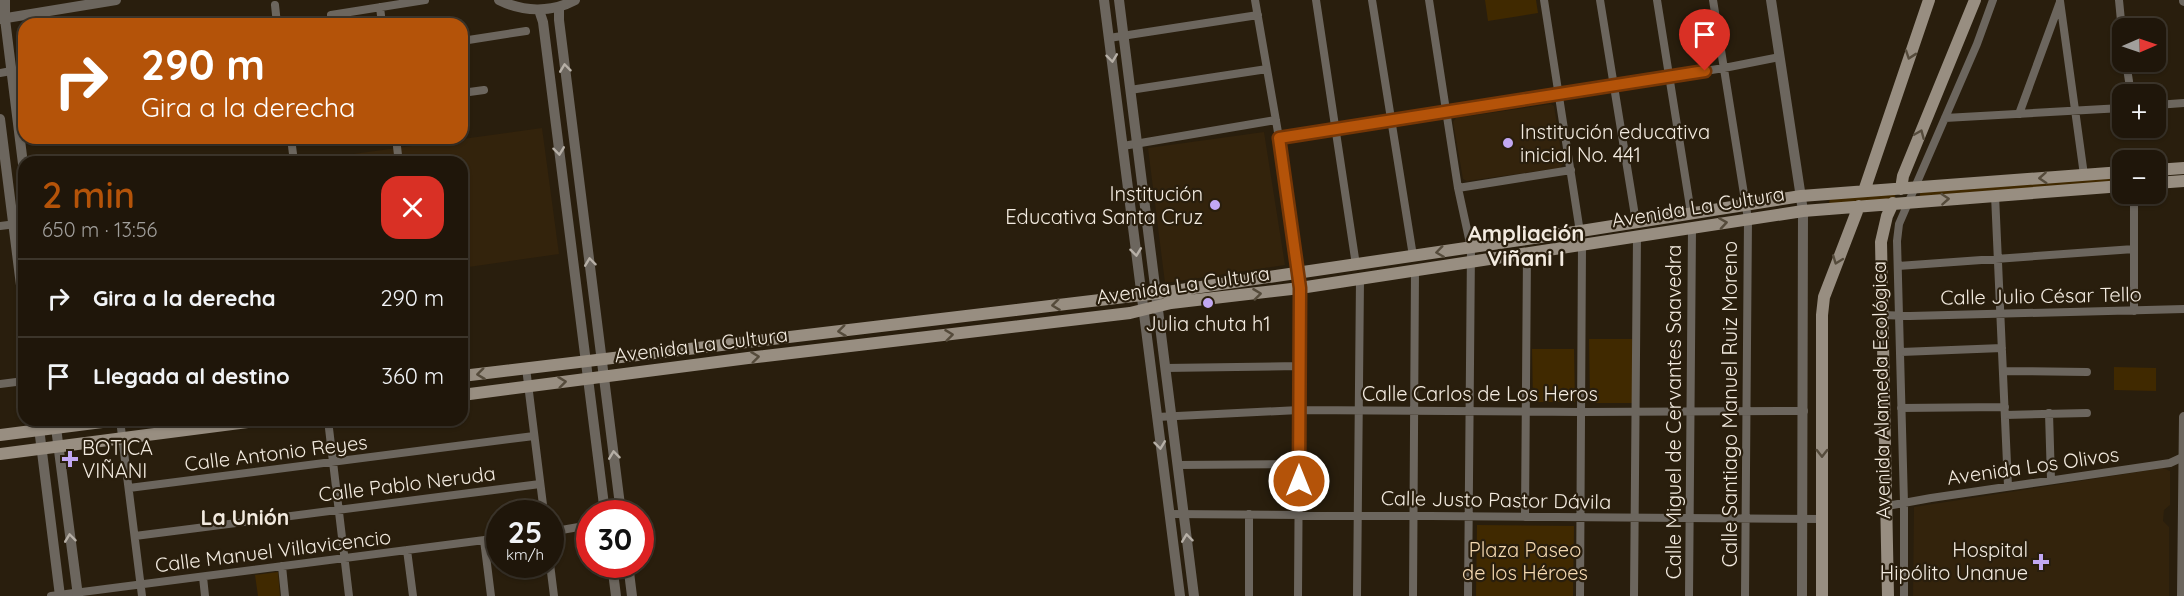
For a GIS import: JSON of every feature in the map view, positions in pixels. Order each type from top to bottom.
[{"type":"main road","points":[[1864,190],[1929,0]]},
{"type":"main road","points":[[1901,189],[1903,176],[1975,0]]},
{"type":"main road","points":[[2166,169],[2184,168]]},
{"type":"main road","name":"Avenida La Cultura","points":[[468,394],[1119,315],[1144,310],[1157,300],[1298,273],[1801,196],[2112,173]]},
{"type":"main road","points":[[2166,182],[2184,181]]},
{"type":"main road","name":"Avenida La Cultura","points":[[468,375],[1141,295],[1171,303],[1300,288],[1803,211],[2112,187]]},
{"type":"main road","name":"Avenida Alameda Ecológica","points":[[1888,596],[1881,242],[1887,216],[1893,203]]},
{"type":"main road","name":"Avenida Alameda Ecológica","points":[[1822,596],[1824,297],[1858,206]]},
{"type":"main road","points":[[870,327],[872,344]]},
{"type":"main road","points":[[0,435],[35,426]]},
{"type":"main road","points":[[0,453],[216,426]]},
{"type":"street","points":[[5,0],[2,19],[6,72],[18,139]]},
{"type":"street","points":[[2,19],[116,0]]},
{"type":"street","points":[[331,15],[425,0]]},
{"type":"street","points":[[499,0],[519,7],[539,10],[575,0]]},
{"type":"street","points":[[1104,0],[1180,596]]},
{"type":"street","points":[[1119,0],[1194,596]]},
{"type":"street","points":[[1255,0],[1279,138],[1300,288],[1298,596]]},
{"type":"street","points":[[1316,0],[1356,265]]},
{"type":"street","points":[[1372,0],[1413,256]]},
{"type":"street","points":[[1430,0],[1458,188],[1471,248],[1468,596]]},
{"type":"street","points":[[1544,0],[1582,244],[1580,596]]},
{"type":"street","points":[[1600,0],[1636,222]]},
{"type":"street","points":[[1657,0],[1691,213]]},
{"type":"street","name":"Calle Santiago Manuel Ruiz Moreno","points":[[1713,0],[1748,219],[1745,596]]},
{"type":"street","points":[[1771,0],[1803,211],[1802,596]]},
{"type":"street","name":"Avenida Alameda Ecológica","points":[[1904,596],[1904,503],[1897,241],[1899,224],[1993,0]]},
{"type":"street","points":[[2019,114],[2059,0]]},
{"type":"street","points":[[2059,0],[2071,0]]},
{"type":"street","points":[[2059,0],[2084,175]]},
{"type":"street","points":[[2119,0],[2121,18]]},
{"type":"street","points":[[275,5],[276,18]]},
{"type":"street","points":[[559,6],[619,500]]},
{"type":"street","points":[[381,7],[382,18]]},
{"type":"street","points":[[539,10],[543,22],[603,500]]},
{"type":"street","points":[[1109,38],[1258,15]]},
{"type":"street","points":[[468,40],[526,31]]},
{"type":"street","points":[[1279,138],[1724,68],[1780,57]]},
{"type":"street","points":[[1130,90],[1267,69]]},
{"type":"street","points":[[468,92],[484,90]]},
{"type":"street","points":[[2166,104],[2184,103]]},
{"type":"street","points":[[1945,118],[2112,108]]},
{"type":"street","points":[[0,119],[18,218]]},
{"type":"street","points":[[1123,146],[1276,120]]},
{"type":"street","points":[[397,144],[398,155]]},
{"type":"street","points":[[1458,188],[1571,170]]},
{"type":"street","points":[[1995,195],[2008,486]]},
{"type":"street","points":[[2134,204],[2134,311]]},
{"type":"street","points":[[0,226],[18,223]]},
{"type":"street","name":"Calle Miguel de Cervantes Saavedra","points":[[1689,596],[1692,228]]},
{"type":"street","points":[[1634,596],[1637,236]]},
{"type":"street","points":[[1898,266],[2134,249]]},
{"type":"street","points":[[1525,517],[1527,253]]},
{"type":"street","points":[[1413,596],[1415,270]]},
{"type":"street","points":[[1357,596],[1360,279]]},
{"type":"street","name":"Calle Julio César Tello","points":[[1883,315],[2184,309]]},
{"type":"street","points":[[1901,352],[2002,348]]},
{"type":"street","points":[[1165,368],[1299,366]]},
{"type":"street","points":[[526,368],[542,500]]},
{"type":"street","points":[[2003,371],[2087,372]]},
{"type":"street","points":[[0,384],[18,382]]},
{"type":"street","points":[[1901,408],[2087,413]]},
{"type":"street","name":"Calle Carlos de Los Heros","points":[[1157,417],[1299,410],[1804,411]]},
{"type":"street","points":[[2049,413],[2051,480]]},
{"type":"street","points":[[2182,596],[2184,417]]},
{"type":"street","points":[[39,426],[57,596]]},
{"type":"street","points":[[56,426],[77,594]]},
{"type":"street","points":[[120,426],[142,596]]},
{"type":"street","points":[[329,426],[349,596]]},
{"type":"street","name":"Calle Antonio Reyes","points":[[129,488],[534,436]]},
{"type":"street","name":"Avenida Los Olivos","points":[[1887,506],[2170,463],[2184,457]]},
{"type":"street","points":[[1178,465],[1299,464]]},
{"type":"street","name":"Calle Pablo Neruda","points":[[135,536],[540,484]]},
{"type":"street","name":"Calle Justo Pastor Dávila","points":[[1169,514],[1822,519]]},
{"type":"street","points":[[1249,596],[1250,514]]},
{"type":"street","points":[[484,540],[491,596]]},
{"type":"street","name":"Calle Manuel Villavicencio","points":[[57,596],[484,540]]},
{"type":"street","points":[[407,550],[413,596]]},
{"type":"street","points":[[282,566],[285,596]]},
{"type":"street","points":[[203,576],[206,596]]},
{"type":"street","points":[[552,578],[554,596]]},
{"type":"street","points":[[614,578],[616,596]]},
{"type":"street","points":[[630,578],[632,596]]},
{"type":"shaded area","name":"Institución educativa inicial No. 441","points":[[1551,104],[1554,106],[1563,164],[1560,168],[1467,181],[1463,179],[1453,122],[1456,118]]},
{"type":"shaded area","points":[[542,128],[559,254],[468,267],[468,156],[339,156],[426,144],[468,144],[468,138]]},
{"type":"shaded area","name":"Institución Educativa Santa Cruz","points":[[1264,132],[1285,265],[1165,283],[1148,148]]},
{"type":"shaded area","name":"Hospital Hipólito Unanue","points":[[2163,468],[2170,471],[2170,505],[2164,510],[2163,521],[2169,527],[2169,596],[1913,596],[1914,507]]},
{"type":"green space","points":[[1485,0],[1536,0],[1538,13],[1488,21]]},
{"type":"green space","points":[[2112,176],[2112,183],[1920,198],[1920,191]]},
{"type":"green space","points":[[1895,193],[1895,199],[1829,204],[1830,197]]},
{"type":"green space","points":[[1589,339],[1632,339],[1632,403],[1590,403]]},
{"type":"green space","points":[[1532,349],[1574,349],[1575,402],[1533,402]]},
{"type":"green space","points":[[2114,367],[2156,368],[2156,391],[2114,390]]},
{"type":"green space","name":"Plaza Paseo de los Héroes","points":[[1477,525],[1574,526],[1573,596],[1476,596]]},
{"type":"green space","points":[[278,572],[280,596],[258,596],[255,575]]},
{"type":"place","name":"Institución educativa inicial No. 441","points":[[1508,143]]},
{"type":"place","name":"Institución Educativa Santa Cruz","points":[[1215,205]]},
{"type":"place","name":"Julia chuta h1","points":[[1208,303]]},
{"type":"place","name":"BOTICA VIÑANI","points":[[70,459]]},
{"type":"place","name":"Hospital Hipólito Unanue","points":[[2041,562]]},
{"type":"district","name":"Ampliación Viñani I","points":[[1526,246]]},
{"type":"district","name":"La Unión","points":[[245,518]]},
{"type":"route","points":[[1299,481],[1300,288],[1279,138],[1705,71]]}]
